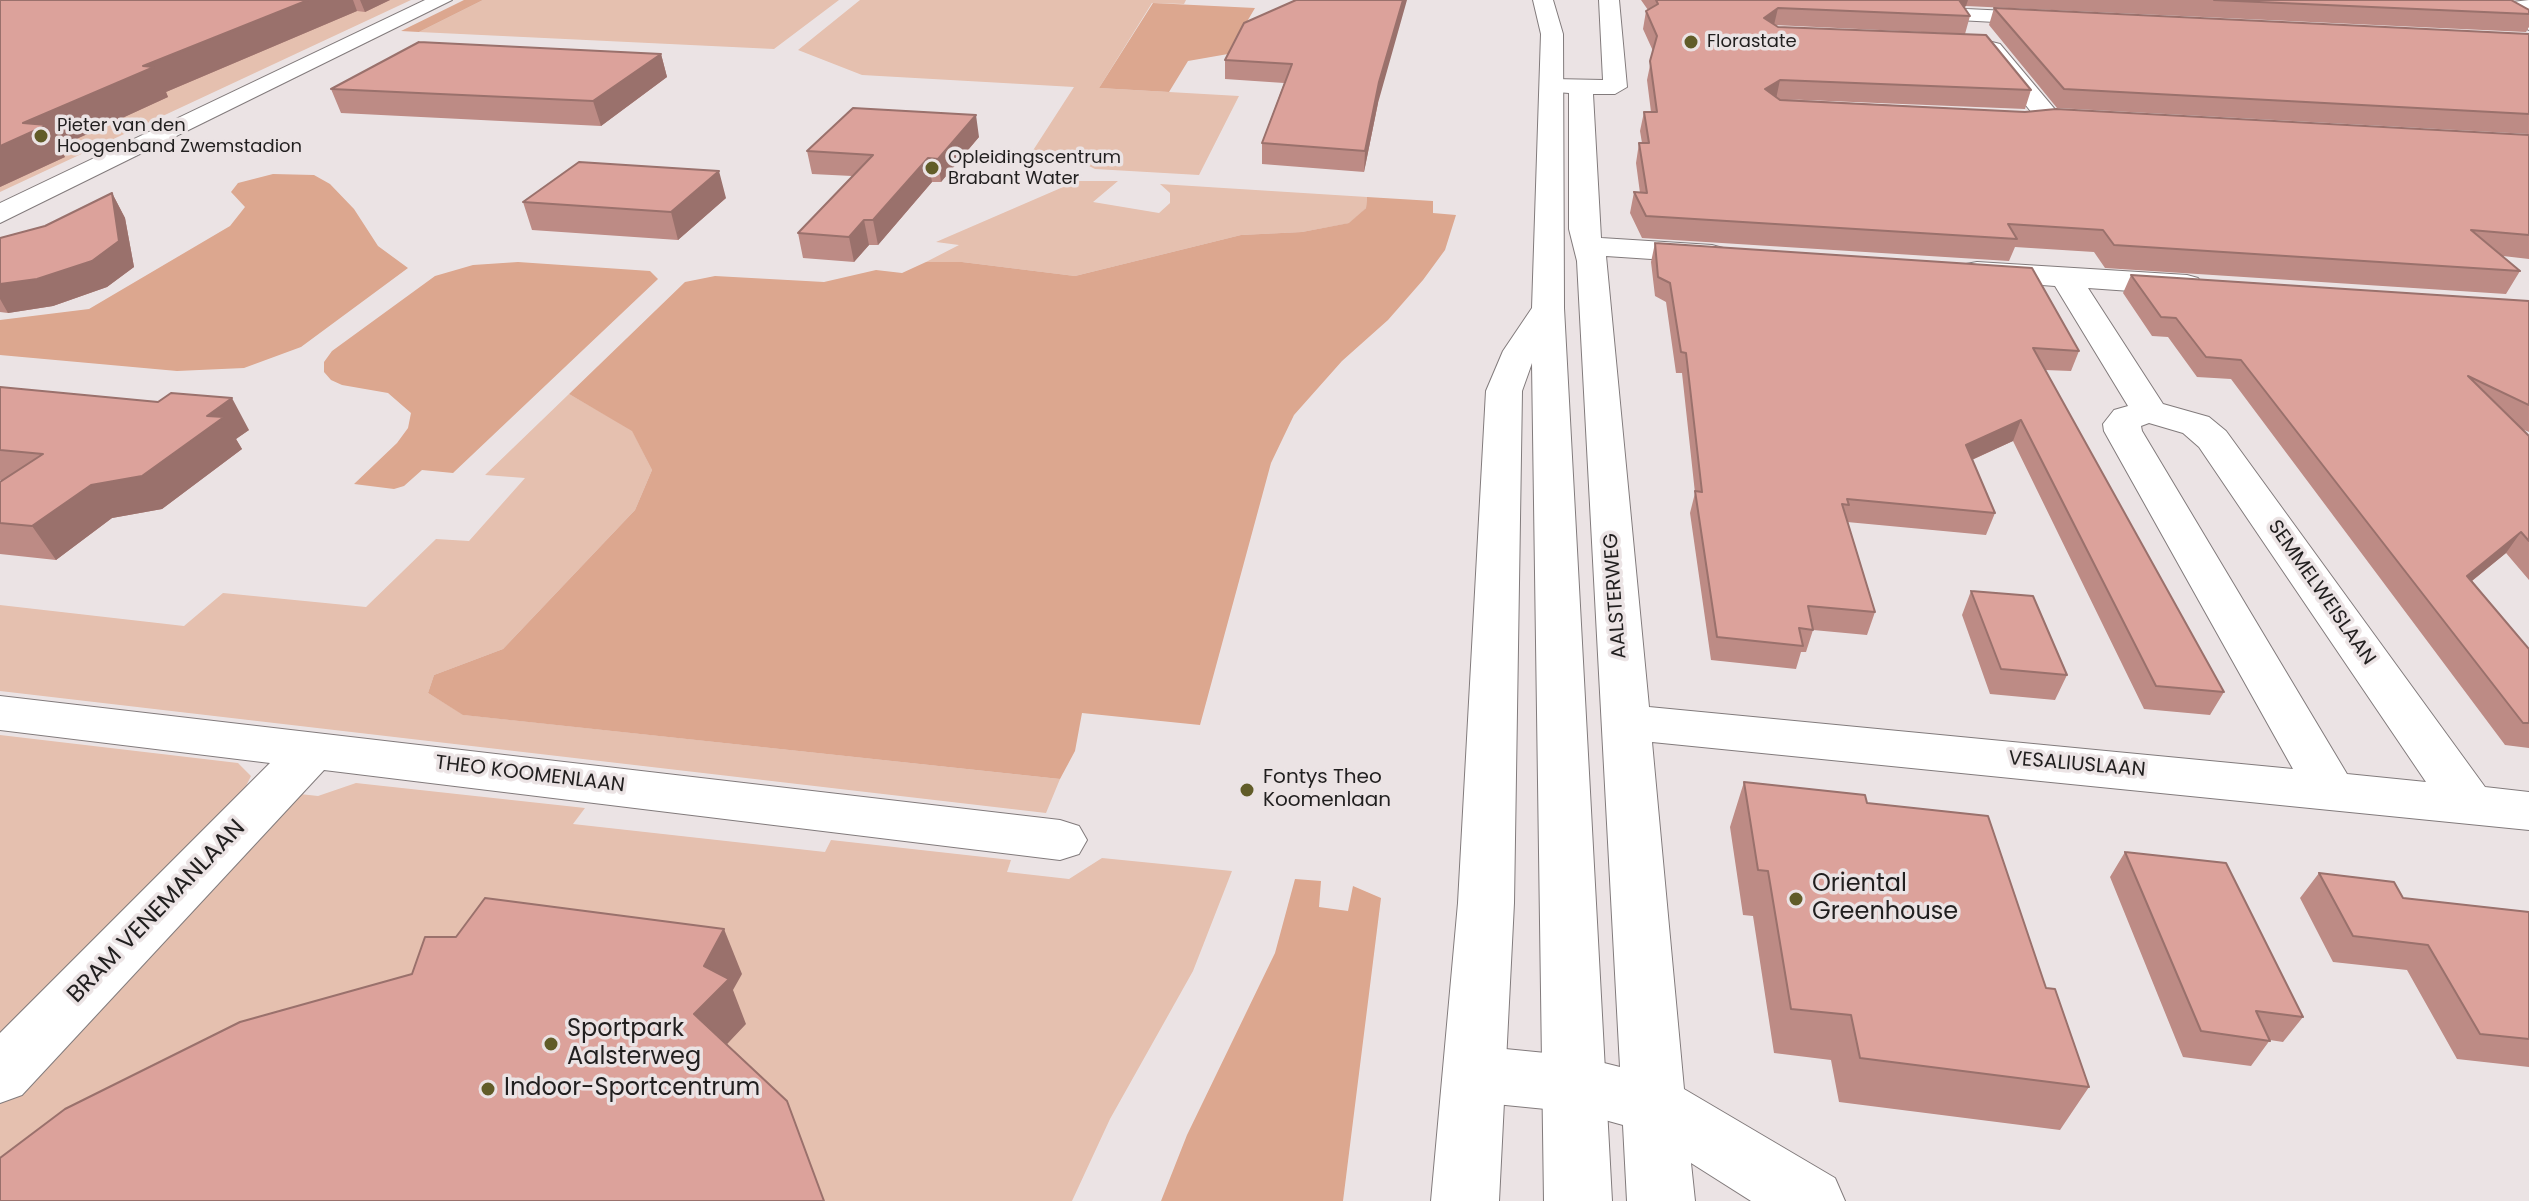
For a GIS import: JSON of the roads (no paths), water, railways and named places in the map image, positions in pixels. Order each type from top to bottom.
[{"type":"street","points":[[0,214],[442,0]]},
{"type":"street","points":[[1543,0],[1549,12],[1552,34],[1548,308],[1578,1201]]},
{"type":"street","points":[[1549,85],[1615,87],[1609,0]]},
{"type":"street","points":[[2529,5],[2505,11],[2529,24]]},
{"type":"street","points":[[1960,7],[2075,20]]},
{"type":"street","points":[[1960,7],[1981,44],[2049,118]]},
{"type":"street","name":"AALSTERWEG","points":[[1581,87],[1584,229],[1588,246],[1661,1201]]},
{"type":"street","points":[[2018,121],[2049,118],[2080,120]]},
{"type":"street","points":[[1588,246],[1747,257]]},
{"type":"street","points":[[1954,270],[2220,287]]},
{"type":"street","points":[[2065,277],[2150,412],[2127,418],[2122,424],[2123,431],[2330,789]]},
{"type":"street","points":[[1465,1201],[1488,863],[1504,391],[1520,351],[1548,308]]},
{"type":"street","name":"SEMMELWEISLAAN","points":[[2150,412],[2196,425],[2213,439],[2469,804]]},
{"type":"street","name":"THEO KOOMENLAAN","points":[[0,713],[1060,840]]},
{"type":"street","name":"VESALIUSLAAN","points":[[1624,722],[2330,789],[2529,811]]},
{"type":"street","name":"BRAM VENEMANLAAN","points":[[0,1075],[314,749]]},
{"type":"street","points":[[1475,1074],[1576,1084],[1655,1105],[1811,1201]]},
{"type":"place","name":"Florastate","points":[[1691,42]]},
{"type":"place","name":"Pieter van den Hoogenband Zwemstadion","points":[[41,136]]},
{"type":"place","name":"Opleidingscentrum Brabant Water","points":[[932,168]]},
{"type":"place","name":"Fontys Theo Koomenlaan","points":[[1247,790]]},
{"type":"place","name":"Oriental Greenhouse","points":[[1796,899]]},
{"type":"place","name":"Sportpark Aalsterweg","points":[[551,1044]]},
{"type":"place","name":"Indoor-Sportcentrum","points":[[488,1089]]}]
